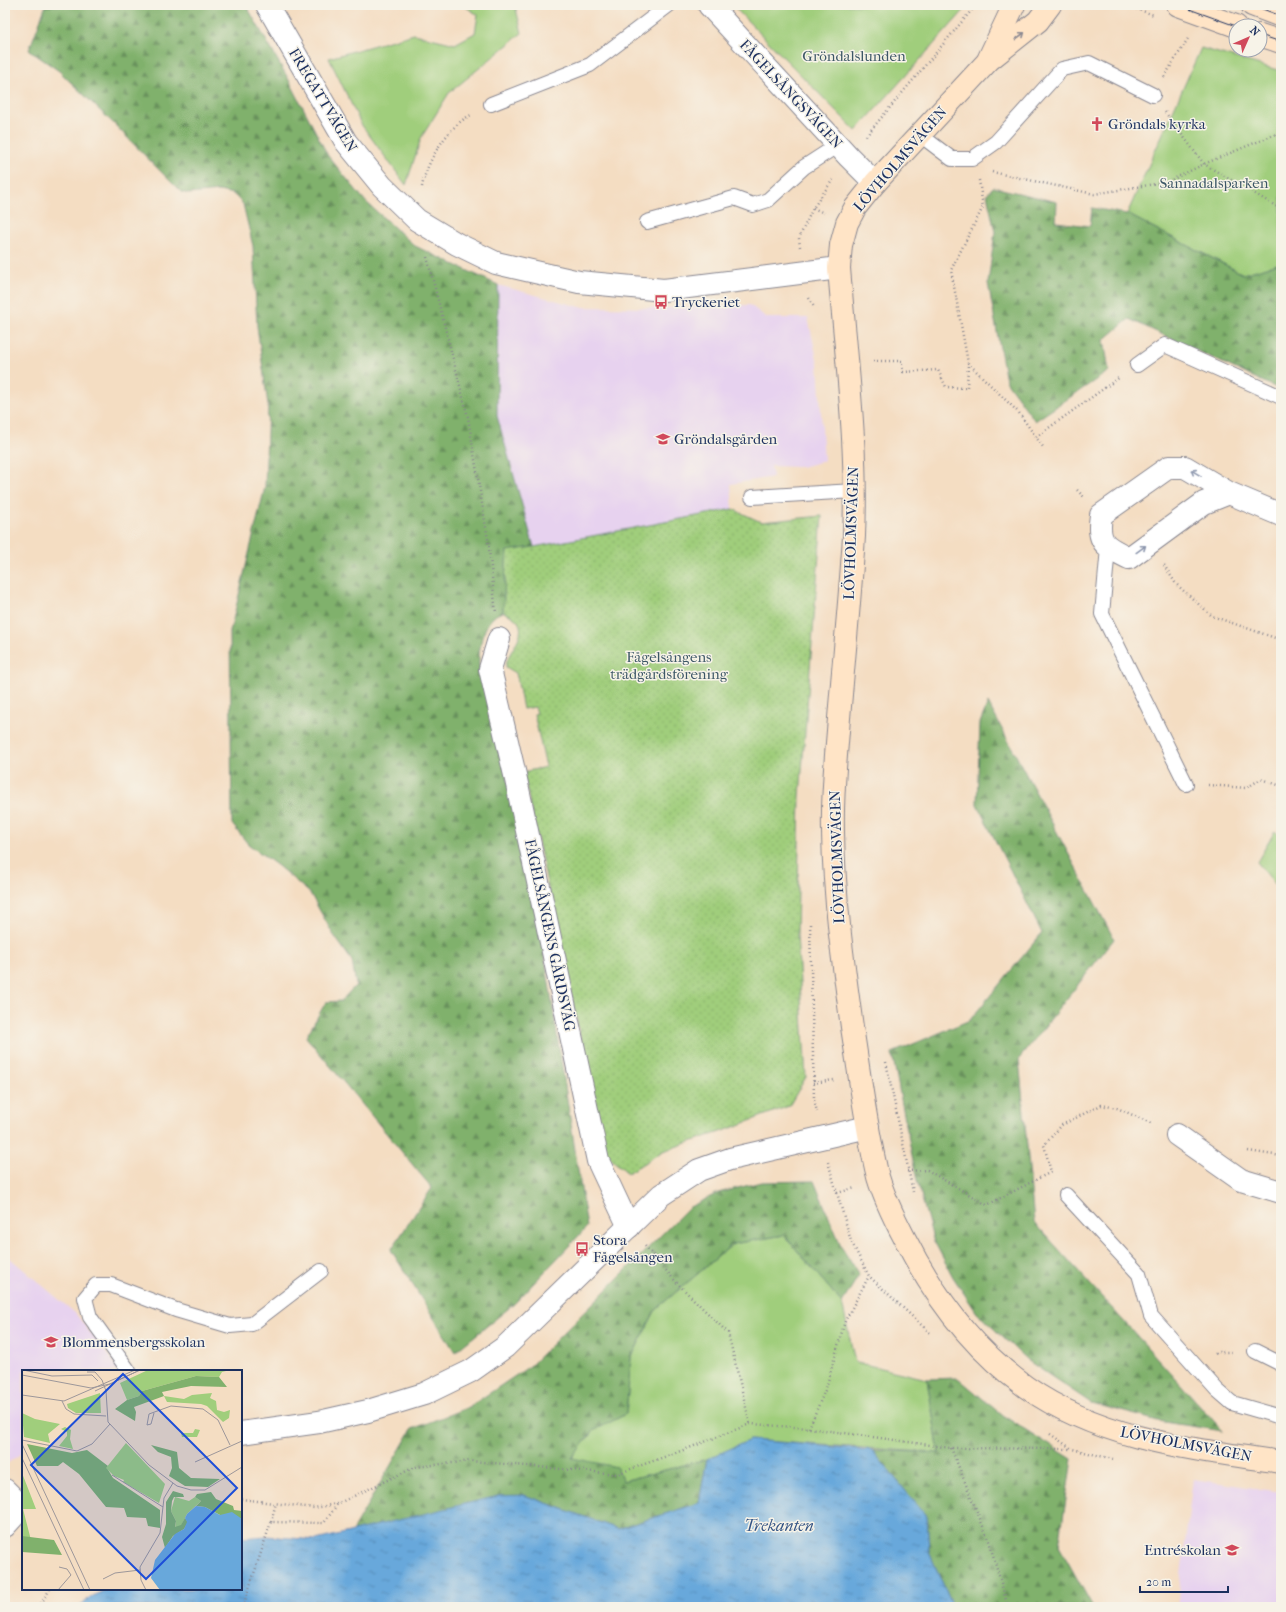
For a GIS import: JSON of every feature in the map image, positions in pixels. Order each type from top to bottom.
[{"type":"street","name":"FREGATTVÄGEN","points":[[267,5],[346,142],[382,186],[417,220],[456,244],[496,263],[579,282],[664,290],[839,268]]},
{"type":"street","name":"FÅGELSÅNGSVÄGEN","points":[[709,5],[875,183]]},
{"type":"street","name":"LÖVHOLMSVÄGEN","points":[[988,60],[1014,5]]},
{"type":"street","name":"LÖVHOLMSVÄGEN","points":[[1050,5],[1038,21],[988,60],[875,183],[855,208],[847,223],[841,245],[839,268],[854,458],[854,534],[834,780],[833,832],[836,904],[845,976],[868,1127],[879,1180],[896,1222],[916,1262],[947,1310],[967,1333],[988,1355],[1025,1386],[1073,1414],[1126,1435],[1190,1448],[1281,1462]]},
{"type":"street","points":[[1178,5],[1228,23]]},
{"type":"street","points":[[1252,5],[1281,16]]},
{"type":"street","points":[[1268,38],[1281,42]]},
{"type":"street","points":[[1230,493],[1204,503],[1129,558],[1108,548],[1098,532],[1101,514],[1169,467],[1185,467],[1230,493],[1281,515]]},
{"type":"street","name":"FÅGELSÅNGENS GÅRDSVÄG","points":[[499,639],[490,669],[517,782],[598,1161],[629,1227]]},
{"type":"street","points":[[242,1433],[319,1422],[368,1411],[424,1394],[471,1371],[506,1347],[661,1195],[699,1170],[730,1159],[868,1127]]},
{"type":"street","points":[[1177,1135],[1241,1180],[1281,1192]]},
{"type":"street","points":[[5,1490],[22,1507],[5,1526]]},
{"type":"lane","points":[[491,104],[590,65],[669,5]]},
{"type":"lane","points":[[919,134],[952,159],[975,164],[1062,69],[1089,63],[1152,95]]},
{"type":"lane","points":[[647,222],[734,198],[753,205],[768,200],[804,167],[838,145]]},
{"type":"lane","points":[[1137,365],[1165,345],[1281,397]]},
{"type":"lane","points":[[752,497],[854,491]]},
{"type":"lane","points":[[1108,548],[1102,614],[1186,784]]},
{"type":"lane","points":[[1066,1195],[1139,1274],[1151,1316],[1217,1390],[1232,1403],[1281,1417]]},
{"type":"lane","points":[[127,1370],[90,1317],[85,1298],[96,1285],[111,1285],[176,1310],[230,1326],[252,1324],[321,1271]]},
{"type":"lane","points":[[1255,1351],[1281,1364]]},
{"type":"path","points":[[1191,35],[1152,95],[1204,164],[1281,209]]},
{"type":"path","points":[[491,104],[460,120],[439,146],[423,177],[417,220],[468,417],[488,540],[499,639]]},
{"type":"path","points":[[866,362],[902,361],[903,372],[938,370],[946,388],[967,388],[968,363],[951,270],[983,207],[975,164],[1094,194],[1167,182],[1204,164],[1281,132]]},
{"type":"path","points":[[968,363],[1018,413],[1043,447]]},
{"type":"path","points":[[1036,437],[1137,365]]},
{"type":"path","points":[[1150,542],[1176,584],[1212,616],[1281,640]]},
{"type":"path","points":[[1186,784],[1246,788],[1261,780],[1281,786]]},
{"type":"path","points":[[885,1058],[914,1194]]},
{"type":"path","points":[[908,1170],[928,1170],[987,1205],[1051,1172],[1044,1146],[1062,1125],[1101,1105],[1118,1108],[1177,1135]]},
{"type":"path","points":[[629,1227],[677,1284],[728,1333],[750,1424]]},
{"type":"path","points":[[809,1428],[826,1388],[845,1321],[869,1276]]},
{"type":"path","points":[[1196,1367],[1218,1352],[1255,1351]]},
{"type":"path","points":[[242,1499],[314,1508],[337,1504],[414,1467],[471,1461],[617,1474],[750,1424],[809,1428],[951,1448],[1072,1449]]},
{"type":"path","points":[[951,1448],[990,1541],[1008,1607]]},
{"type":"path","points":[[243,1607],[276,1503]]},
{"type":"path","points":[[271,1522],[324,1523],[337,1504]]},
{"type":"path","points":[[40,1607],[49,1590]]},
{"type":"shaded area","name":"Gröndalsgården","points":[[498,285],[580,307],[670,308],[750,305],[767,318],[808,318],[818,364],[824,461],[801,467],[771,466],[773,477],[731,484],[733,509],[534,547],[497,416]]},
{"type":"shaded area","name":"Blommensbergsskolan","points":[[5,1254],[75,1313],[119,1370],[22,1370],[22,1453],[5,1465]]},
{"type":"shaded area","name":"Entréskolan","points":[[1193,1479],[1281,1492],[1281,1607],[1177,1607]]},
{"type":"green space","points":[[46,5],[246,5],[290,82],[328,156],[366,202],[415,246],[498,285],[497,416],[534,547],[507,551],[503,612],[496,615],[487,626],[481,642],[479,665],[503,760],[543,945],[587,1227],[514,1304],[455,1352],[391,1250],[432,1188],[306,1037],[326,1002],[341,1001],[356,985],[352,961],[333,934],[310,893],[278,866],[248,844],[232,824],[230,632],[265,487],[268,405],[257,326],[253,246],[243,204],[233,194],[219,191],[189,194],[181,192],[59,71],[29,50]]},
{"type":"green space","points":[[463,5],[515,5],[522,33],[449,93],[421,138],[406,185],[361,124],[329,58],[414,34],[455,44],[475,33],[478,15]]},
{"type":"green space","name":"Gröndalslunden","points":[[732,5],[969,5],[856,131]]},
{"type":"green space","name":"Sannadalsparken","points":[[1201,48],[1228,56],[1228,58],[1236,58],[1281,71],[1281,263],[1243,274],[1127,214]]},
{"type":"green space","points":[[993,187],[1057,202],[1056,222],[1090,226],[1092,208],[1127,214],[1243,274],[1281,263],[1281,390],[1129,319],[1104,340],[1109,371],[1035,421],[1006,381],[988,283],[995,232],[987,194]]},
{"type":"green space","name":"Fågelsångens trädgårdsförening","points":[[733,509],[761,522],[822,516],[800,796],[797,935],[806,1077],[789,1106],[726,1130],[663,1151],[628,1173],[606,1155],[523,772],[546,767],[534,714],[537,713],[535,707],[523,709],[516,673],[506,667],[507,660],[520,631],[519,624],[514,618],[503,612],[507,551]]},
{"type":"green space","points":[[988,703],[1114,939],[1019,1059],[1034,1222],[1223,1431],[1158,1421],[1091,1403],[1027,1360],[977,1313],[953,1277],[933,1239],[916,1176],[892,1053],[970,1020],[1042,933],[977,804],[980,723]]},
{"type":"green space","points":[[1275,831],[1281,837],[1281,891],[1257,862]]},
{"type":"green space","points":[[814,1181],[842,1248],[859,1275],[842,1303],[784,1235],[733,1244],[656,1309],[631,1358],[626,1414],[593,1431],[572,1458],[617,1467],[623,1481],[707,1459],[699,1503],[618,1529],[524,1495],[352,1531],[412,1429],[469,1407],[530,1366],[688,1208],[718,1193],[761,1182]]},
{"type":"green space","points":[[784,1235],[842,1303],[855,1362],[927,1379],[939,1453],[750,1440],[707,1459],[623,1481],[572,1458],[593,1431],[626,1414],[631,1358],[656,1309],[733,1244]]},
{"type":"green space","points":[[958,1378],[1002,1415],[1072,1459],[1059,1546],[1093,1607],[953,1607],[929,1552],[927,1517],[872,1450],[939,1453],[927,1379]]},
{"type":"water","name":"Trekanten","points":[[750,1440],[872,1450],[927,1517],[929,1552],[953,1607],[79,1607],[89,1598],[105,1590],[242,1590],[242,1538],[266,1536],[316,1540],[498,1496],[524,1495],[618,1529],[699,1503],[707,1459]]},
{"type":"tram line","points":[[1178,5],[1228,23]]},
{"type":"tram line","points":[[1252,5],[1281,16]]},
{"type":"tram line","points":[[1268,38],[1281,42]]},
{"type":"place","name":"Gröndals kyrka","points":[[1097,124]]},
{"type":"place","name":"Tryckeriet","points":[[661,302]]},
{"type":"place","name":"Gröndalsgården","points":[[663,439]]},
{"type":"place","name":"Stora Fågelsången","points":[[582,1249]]},
{"type":"place","name":"Blommensbergsskolan","points":[[51,1342]]},
{"type":"place","name":"Entréskolan","points":[[1232,1550]]}]
